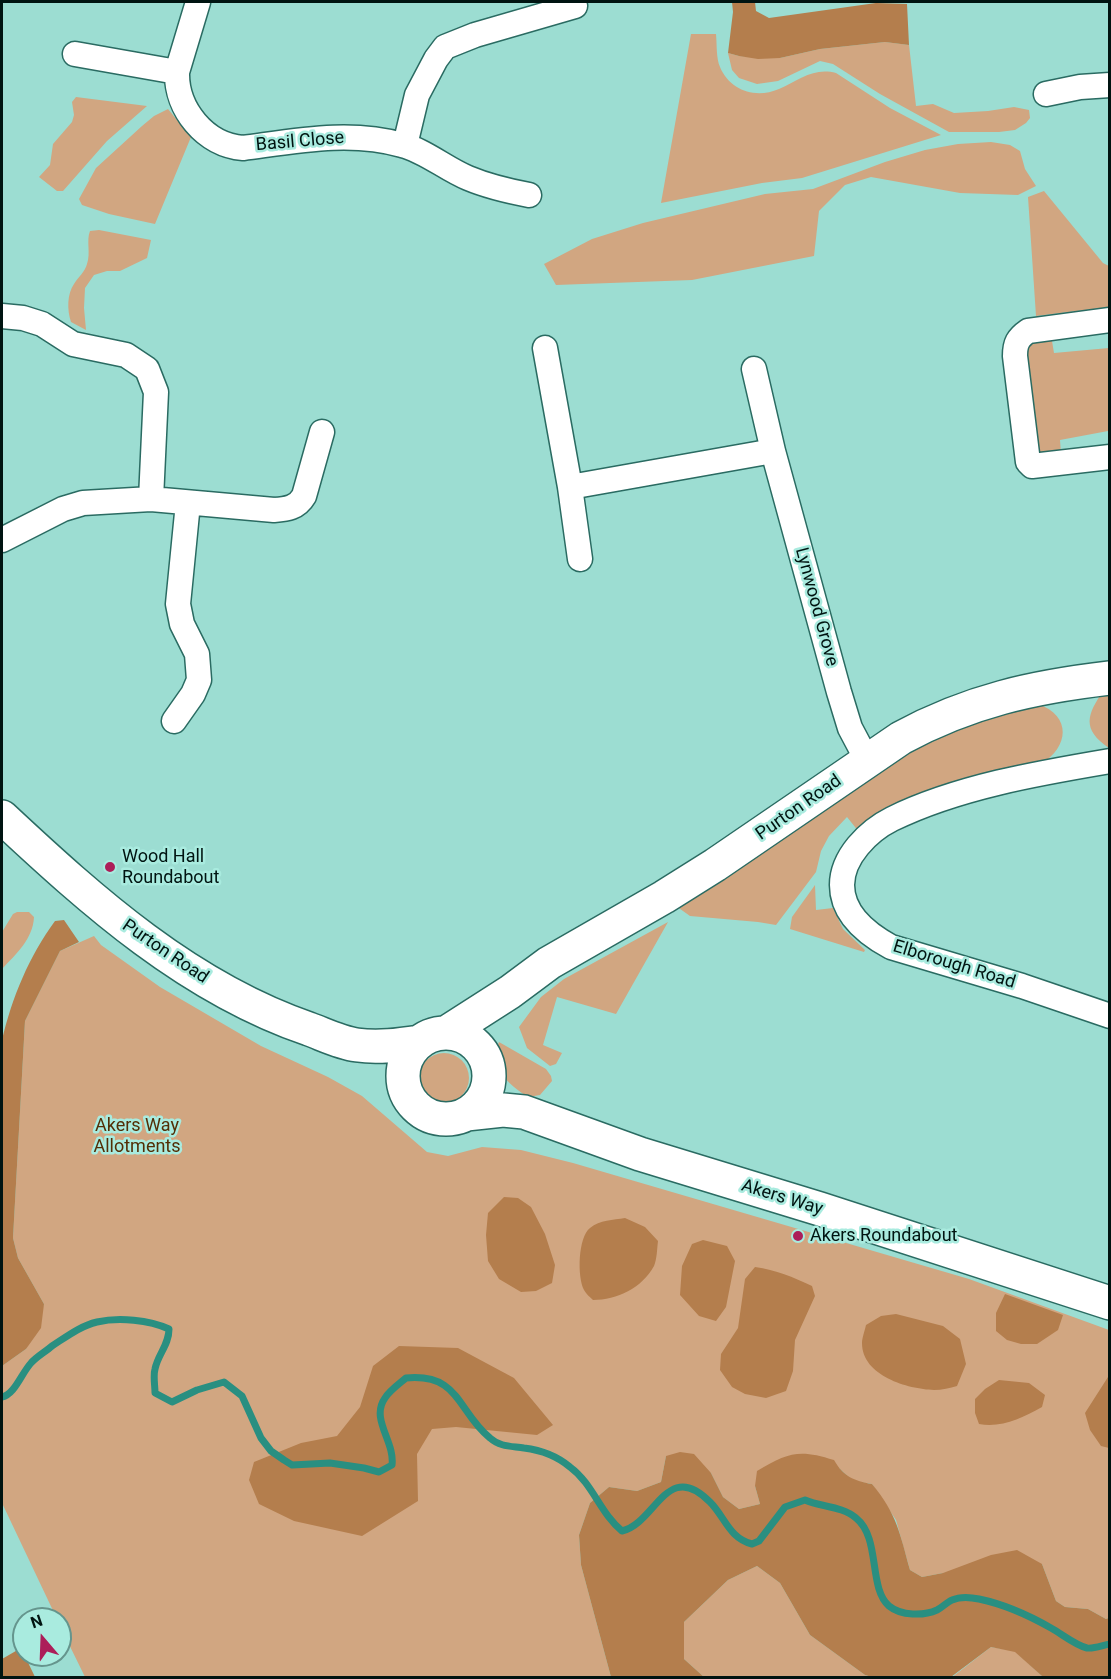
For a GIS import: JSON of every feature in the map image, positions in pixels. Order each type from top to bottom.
[{"type":"main road","name":"Purton Road","points":[[2,817],[81,891],[130,930],[204,980],[290,1023],[356,1045],[384,1046],[433,1037],[510,992],[549,963],[715,865],[867,760],[928,723],[962,708],[1038,688],[1110,678]]},
{"type":"main road","points":[[487,1066],[473,1042],[461,1035],[433,1037],[410,1052],[403,1079],[406,1093],[414,1105],[425,1114],[438,1119],[453,1119],[478,1106],[485,1094],[487,1066],[510,992]]},
{"type":"main road","name":"Purton Road","points":[[356,1045],[406,1093]]},
{"type":"main road","name":"Akers Way","points":[[487,1066],[524,1112]]},
{"type":"main road","name":"Akers Way","points":[[466,1114],[503,1110],[524,1112],[640,1154],[1110,1303]]},
{"type":"street","name":"Basil Close","points":[[198,2],[177,72],[179,94],[188,112],[205,133],[228,145],[243,148],[341,136],[405,145],[467,178],[529,195]]},
{"type":"street","points":[[405,145],[417,95],[435,59],[445,47],[475,35],[575,6]]},
{"type":"street","points":[[75,54],[177,72]]},
{"type":"street","points":[[1046,94],[1080,87],[1110,85]]},
{"type":"street","points":[[2,316],[23,318],[42,324],[73,344],[126,355],[147,369],[156,392],[151,499]]},
{"type":"street","points":[[1110,320],[1028,331],[1015,344],[1015,356],[1028,462],[1032,466],[1110,456]]},
{"type":"street","points":[[545,348],[570,487],[580,559]]},
{"type":"street","name":"Lynwood Grove","points":[[754,369],[773,451],[850,728],[867,760]]},
{"type":"street","points":[[2,540],[54,513],[83,503],[151,499],[274,510],[293,507],[301,502],[307,489],[322,432]]},
{"type":"street","points":[[570,487],[773,451]]},
{"type":"street","points":[[174,722],[196,687],[199,669],[197,654],[182,624],[178,604],[188,503]]},
{"type":"street","name":"Elborough Road","points":[[1110,761],[966,792],[891,819],[860,843],[849,858],[842,883],[846,905],[862,928],[875,939],[891,947],[1022,986],[1110,1016]]},
{"type":"green space","points":[[691,34],[716,34],[717,55],[724,75],[730,82],[745,91],[770,92],[814,73],[836,73],[890,108],[941,135],[802,178],[762,183],[661,203]]},
{"type":"green space","points":[[885,42],[909,45],[916,106],[933,104],[954,113],[1014,107],[1029,110],[1030,118],[1015,130],[949,132],[880,94],[833,64],[820,61],[778,81],[757,84],[739,78],[732,70],[728,53],[739,56],[780,58],[820,49]]},
{"type":"green space","points":[[76,97],[147,106],[107,141],[63,191],[57,191],[39,177],[50,165],[53,144],[72,122],[74,115],[72,102]]},
{"type":"green space","points":[[168,109],[191,137],[155,224],[109,214],[82,205],[79,199],[96,168],[154,116]]},
{"type":"green space","points":[[991,142],[1010,145],[1020,151],[1025,169],[1036,186],[1018,195],[960,193],[871,177],[845,185],[819,211],[814,256],[692,280],[556,285],[544,264],[592,239],[643,223],[765,194],[813,189],[885,162],[925,150],[958,144]]},
{"type":"green space","points":[[1044,191],[1103,263],[1109,266],[1109,307],[1036,316],[1028,197]]},
{"type":"green space","points":[[99,230],[151,240],[147,258],[120,271],[107,271],[94,275],[85,288],[86,330],[71,322],[69,297],[87,264],[90,231]]},
{"type":"green space","points":[[1051,335],[1054,353],[1109,348],[1109,437],[1108,431],[1060,440],[1061,454],[1048,457],[1038,453],[1023,348],[1027,339]]},
{"type":"green space","points":[[1109,689],[1109,748],[1094,734],[1090,721],[1098,699],[1104,690]]},
{"type":"green space","points":[[1038,704],[1057,716],[1063,732],[1057,749],[1050,757],[1041,764],[859,832],[847,817],[829,836],[821,851],[816,872],[776,925],[690,916],[676,906],[913,747],[978,719]]},
{"type":"green space","points":[[815,885],[816,910],[833,908],[843,929],[865,950],[864,952],[790,929],[792,917]]},
{"type":"green space","points":[[29,912],[34,917],[33,925],[23,946],[2,969],[2,932],[13,914]]},
{"type":"green space","points":[[668,922],[616,1014],[557,997],[543,1045],[562,1053],[556,1064],[550,1066],[527,1048],[519,1027],[541,997],[564,979]]},
{"type":"green space","name":"Akers Way Allotments","points":[[94,936],[101,945],[160,987],[261,1046],[328,1077],[362,1096],[427,1152],[448,1156],[482,1147],[521,1150],[573,1163],[969,1279],[1109,1330],[1110,1618],[1106,1619],[1088,1609],[1065,1607],[1056,1601],[1042,1564],[922,1577],[910,1570],[896,1520],[872,1484],[853,1481],[839,1468],[755,1486],[760,1504],[739,1509],[723,1497],[711,1473],[666,1456],[661,1482],[637,1491],[609,1487],[590,1503],[579,1535],[581,1565],[611,1677],[85,1677],[72,1650],[72,1607],[51,1607],[2,1503],[2,1366],[26,1349],[44,1304],[18,1258],[13,1238],[25,1021],[60,951]]},
{"type":"green space","points":[[499,1042],[546,1069],[552,1081],[540,1095],[528,1097],[502,1074],[496,1059]]},
{"type":"green space","points":[[439,1053],[449,1053],[462,1060],[469,1073],[469,1083],[462,1096],[449,1103],[439,1103],[430,1099],[423,1092],[419,1083],[419,1073],[423,1064],[430,1057]]},
{"type":"green space","points":[[757,1566],[780,1583],[810,1635],[865,1675],[872,1677],[704,1677],[684,1659],[684,1622],[728,1580]]},
{"type":"green space","points":[[991,1647],[1015,1651],[1043,1677],[951,1678]]},
{"type":"shaded area","points":[[732,2],[755,2],[756,11],[769,18],[876,3],[907,4],[909,45],[885,42],[820,49],[780,58],[758,59],[739,56],[728,53]]},
{"type":"shaded area","points":[[64,920],[79,942],[60,951],[25,1021],[13,1238],[18,1258],[44,1304],[41,1328],[26,1349],[2,1366],[2,1040],[16,993],[29,963],[55,921]]},
{"type":"shaded area","points":[[504,1197],[518,1198],[531,1207],[545,1234],[555,1265],[552,1283],[536,1291],[521,1292],[499,1279],[488,1261],[486,1235],[488,1213]]},
{"type":"shaded area","points":[[625,1218],[645,1227],[658,1241],[654,1266],[643,1281],[628,1291],[611,1298],[593,1300],[584,1290],[580,1276],[583,1240],[594,1225]]},
{"type":"shaded area","points":[[703,1240],[727,1246],[735,1261],[726,1307],[716,1321],[699,1316],[680,1295],[682,1266],[692,1244]]},
{"type":"shaded area","points":[[755,1267],[784,1274],[812,1286],[815,1296],[795,1340],[793,1371],[786,1391],[766,1398],[745,1394],[732,1387],[720,1370],[721,1354],[738,1328],[745,1279]]},
{"type":"shaded area","points":[[1005,1294],[1063,1315],[1058,1330],[1037,1344],[1021,1344],[1007,1340],[996,1331],[996,1313]]},
{"type":"shaded area","points":[[896,1314],[943,1326],[960,1339],[966,1364],[957,1386],[934,1390],[912,1387],[888,1378],[870,1364],[864,1354],[862,1343],[866,1325],[881,1316]]},
{"type":"shaded area","points":[[399,1346],[458,1348],[514,1378],[553,1425],[537,1435],[456,1427],[432,1429],[417,1454],[418,1501],[362,1536],[294,1521],[259,1504],[249,1480],[254,1462],[301,1443],[337,1436],[360,1407],[373,1366]]},
{"type":"shaded area","points":[[1108,1377],[1109,1448],[1101,1446],[1090,1430],[1085,1413]]},
{"type":"shaded area","points":[[999,1380],[1029,1383],[1045,1395],[1042,1407],[1004,1423],[979,1424],[975,1413],[975,1399]]},
{"type":"shaded area","points":[[680,1452],[694,1454],[711,1473],[723,1497],[739,1509],[760,1504],[755,1486],[757,1471],[777,1460],[794,1454],[812,1454],[834,1460],[845,1474],[872,1484],[887,1505],[897,1525],[910,1570],[922,1577],[943,1573],[991,1555],[1017,1550],[1042,1564],[1056,1601],[1065,1607],[1088,1609],[1106,1619],[1109,1618],[1109,1677],[1043,1677],[1015,1652],[991,1647],[951,1677],[872,1677],[865,1675],[810,1635],[780,1583],[757,1566],[728,1580],[684,1622],[684,1659],[704,1677],[611,1677],[581,1565],[579,1535],[590,1503],[609,1487],[637,1491],[661,1482],[666,1456]]},
{"type":"shaded area","points":[[12,1653],[12,1667],[30,1667],[35,1677],[2,1677],[2,1659]]},
{"type":"waterway","points":[[2,1397],[11,1392],[35,1359],[79,1329],[106,1320],[143,1322],[169,1329],[155,1369],[155,1393],[172,1402],[197,1390],[224,1382],[242,1396],[261,1438],[271,1451],[292,1465],[330,1463],[379,1472],[392,1465],[390,1447],[381,1422],[381,1406],[389,1392],[406,1378],[424,1378],[437,1381],[448,1388],[479,1427],[494,1441],[506,1446],[542,1452],[570,1467],[585,1482],[614,1524],[622,1531],[634,1526],[672,1490],[683,1487],[695,1490],[710,1502],[733,1532],[752,1544],[759,1541],[785,1507],[805,1500],[844,1511],[856,1518],[864,1527],[872,1550],[878,1587],[889,1606],[900,1612],[926,1613],[937,1610],[955,1599],[972,1598],[988,1601],[1025,1615],[1082,1647],[1093,1648],[1110,1644]]},
{"type":"place","name":"Wood Hall Roundabout","points":[[110,867]]},
{"type":"place","name":"Akers Roundabout","points":[[798,1236]]}]
